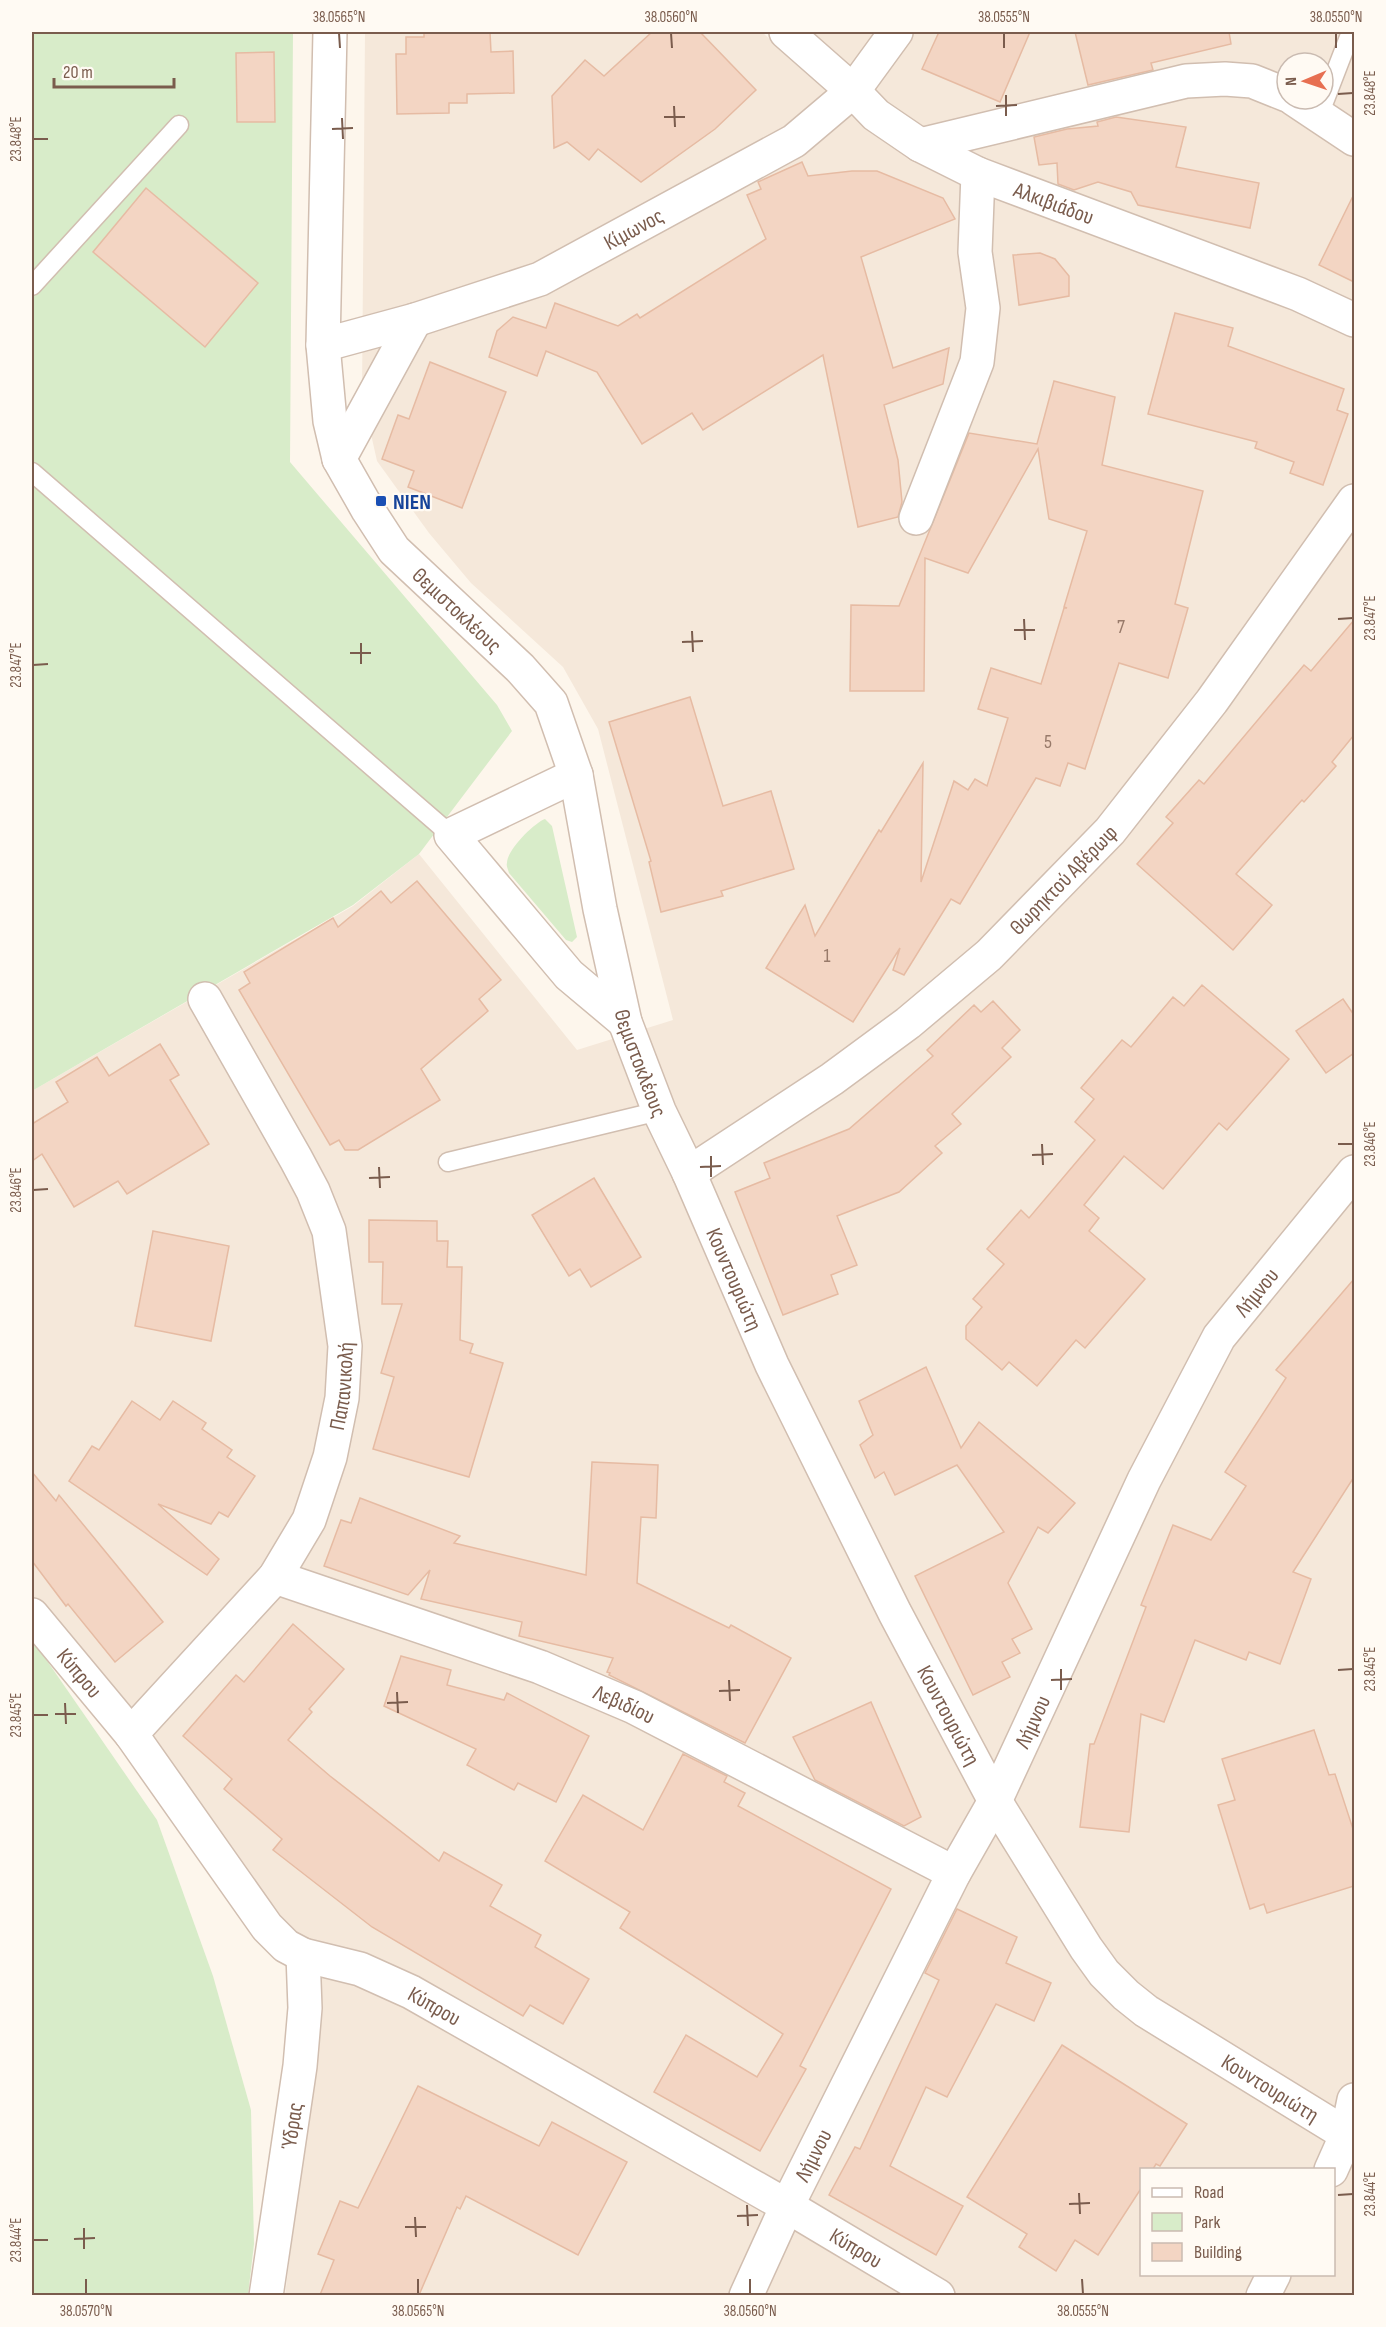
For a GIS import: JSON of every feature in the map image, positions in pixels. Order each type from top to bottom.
[{"type":"street","name":"Θεμιστοκλέους","points":[[330,32],[323,345],[330,421],[339,459],[394,550],[519,668],[551,703],[576,775],[600,909],[625,1022],[658,1111],[689,1173]]},
{"type":"street","name":"Αλκιβιάδου","points":[[786,32],[853,91],[876,115],[920,145],[978,174],[1298,294],[1354,320]]},
{"type":"street","name":"Κίμωνος","points":[[323,345],[415,320],[540,279],[794,141],[853,91],[896,32]]},
{"type":"street","points":[[920,145],[1186,81],[1225,79],[1252,81],[1275,90]]},
{"type":"street","points":[[1312,111],[1354,140]]},
{"type":"street","points":[[915,518],[977,362],[983,308],[975,252],[978,174]]},
{"type":"street","points":[[339,459],[415,320]]},
{"type":"street","name":"Θωρηκτού Αβέρωφ","points":[[689,1173],[841,1072],[908,1023],[989,955],[1110,831],[1212,701],[1354,501]]},
{"type":"street","points":[[576,775],[451,835],[569,975],[625,1022]]},
{"type":"street","name":"Παπανικολή","points":[[131,1734],[275,1577],[309,1520],[330,1457],[342,1398],[345,1346],[329,1232],[313,1191],[205,999]]},
{"type":"street","name":"Λήμνου","points":[[746,2295],[787,2206],[954,1873],[995,1801],[1144,1480],[1219,1337],[1354,1172]]},
{"type":"street","name":"Κουντουριώτη","points":[[689,1173],[772,1365],[895,1613],[995,1801],[1086,1948],[1104,1973],[1146,2011],[1351,2136]]},
{"type":"street","name":"Λεβιδίου","points":[[275,1577],[540,1667],[634,1707],[954,1873]]},
{"type":"street","name":"Κύπρου","points":[[32,1615],[131,1734],[267,1927],[286,1946],[303,1955],[360,1970],[411,1992],[787,2206],[938,2295]]},
{"type":"street","name":"Ύδρας","points":[[266,2295],[300,2066],[305,2008],[303,1955]]},
{"type":"street","points":[[1332,2168],[1351,2136],[1354,2100]]},
{"type":"street","points":[[1263,2295],[1273,2276]]},
{"type":"lane","points":[[1335,59],[1351,32]]},
{"type":"lane","points":[[32,286],[179,125]]},
{"type":"lane","points":[[32,471],[451,835]]},
{"type":"lane","points":[[448,1162],[658,1111]]},
{"type":"shaded area","points":[[365,32],[762,32],[777,46],[790,32],[1354,32],[1354,2295],[285,2295],[319,2026],[276,1923],[148,1738],[32,1595],[32,1091],[353,906],[419,854],[577,1050],[673,1020],[598,729],[563,667],[471,583],[429,533],[377,461],[362,394]]},
{"type":"green space","points":[[32,32],[293,32],[290,462],[497,705],[512,731],[419,854],[353,905],[32,1091]]},
{"type":"green space","points":[[545,819],[552,826],[577,937],[572,942],[566,940],[509,873],[507,866],[508,858],[516,844],[528,831]]},
{"type":"green space","points":[[32,1639],[157,1820],[213,1976],[251,2110],[254,2244],[248,2295],[32,2295]]},
{"type":"building","points":[[424,32],[490,32],[491,52],[513,51],[514,93],[467,94],[467,103],[449,103],[449,113],[397,114],[396,54],[406,54],[406,37],[424,37]]},
{"type":"building","points":[[652,32],[700,32],[756,90],[715,129],[641,182],[598,149],[589,160],[567,142],[554,148],[552,96],[585,60],[604,76]]},
{"type":"building","points":[[939,32],[1030,32],[1000,102],[922,69]]},
{"type":"building","points":[[1075,32],[1229,32],[1231,44],[1151,63],[1153,70],[1088,85]]},
{"type":"building","points":[[274,52],[275,122],[237,122],[236,53]]},
{"type":"building","points":[[1116,117],[1186,127],[1176,167],[1259,183],[1250,228],[1138,205],[1131,192],[1098,182],[1074,190],[1058,184],[1057,163],[1039,165],[1034,137],[1067,129],[1098,126],[1097,122]]},
{"type":"building","points":[[802,162],[808,176],[852,171],[877,171],[943,198],[955,219],[861,257],[893,368],[949,348],[943,384],[884,405],[898,460],[902,502],[898,517],[858,527],[823,355],[703,430],[692,413],[642,444],[597,372],[546,351],[537,376],[489,357],[497,331],[513,317],[546,328],[555,303],[618,326],[637,314],[640,318],[766,239],[747,195],[761,189],[758,182]]},
{"type":"building","points":[[146,188],[258,283],[205,347],[93,252]]},
{"type":"building","points":[[1354,194],[1354,282],[1319,265]]},
{"type":"building","points":[[1040,253],[1055,259],[1069,276],[1069,296],[1019,305],[1013,255]]},
{"type":"building","points":[[1175,313],[1233,328],[1228,346],[1344,389],[1337,410],[1348,414],[1323,485],[1290,473],[1294,462],[1255,448],[1257,442],[1148,414]]},
{"type":"building","points":[[430,362],[506,392],[462,508],[408,487],[414,471],[382,459],[398,415],[409,419]]},
{"type":"building","points":[[1054,381],[1115,397],[1102,465],[1203,491],[1175,604],[1188,608],[1168,678],[1119,663],[1085,769],[1068,763],[1060,786],[1036,778],[960,904],[951,899],[904,975],[893,970],[900,948],[853,1022],[766,968],[805,905],[815,936],[879,830],[881,832],[923,763],[921,882],[954,781],[968,790],[975,779],[987,786],[1008,718],[978,709],[991,668],[1041,684],[1064,608],[1067,608],[1064,607],[1087,531],[1049,519],[1038,449],[968,573],[925,558],[924,691],[850,691],[851,605],[899,606],[969,433],[1037,444]]},
{"type":"building","points":[[1354,620],[1354,735],[1332,762],[1336,766],[1304,802],[1302,800],[1236,874],[1272,905],[1233,950],[1137,864],[1173,823],[1166,817],[1199,780],[1204,784],[1304,665],[1311,671]]},
{"type":"building","points":[[690,697],[723,806],[771,791],[794,869],[721,891],[723,896],[661,912],[649,862],[651,861],[609,722]]},
{"type":"building","points":[[417,881],[501,980],[479,999],[488,1011],[421,1069],[440,1100],[358,1150],[345,1150],[339,1140],[330,1145],[239,990],[250,983],[244,972],[333,918],[338,927],[381,891],[391,903]]},
{"type":"building","points":[[1202,985],[1289,1059],[1227,1130],[1219,1123],[1163,1189],[1124,1156],[1084,1205],[1099,1218],[1089,1231],[1145,1279],[1085,1348],[1076,1340],[1037,1386],[1009,1362],[1002,1370],[966,1339],[966,1326],[982,1307],[973,1299],[1004,1264],[987,1249],[1021,1210],[1029,1218],[1095,1140],[1075,1122],[1094,1099],[1081,1088],[1122,1040],[1131,1047],[1173,997],[1184,1006]]},
{"type":"building","points":[[1343,999],[1354,1015],[1354,1053],[1326,1073],[1296,1031]]},
{"type":"building","points":[[993,1001],[1020,1030],[1002,1048],[1011,1057],[952,1114],[961,1124],[935,1146],[942,1153],[899,1192],[837,1216],[857,1265],[831,1275],[838,1294],[783,1315],[735,1192],[770,1178],[764,1163],[849,1129],[933,1056],[927,1050],[974,1005],[981,1012]]},
{"type":"building","points":[[160,1044],[179,1075],[170,1080],[209,1144],[127,1194],[118,1181],[74,1207],[42,1154],[32,1161],[32,1124],[68,1102],[56,1082],[97,1057],[109,1076]]},
{"type":"building","points":[[594,1178],[641,1257],[591,1287],[580,1269],[569,1276],[532,1215]]},
{"type":"building","points":[[369,1220],[437,1221],[437,1241],[448,1241],[447,1267],[462,1267],[460,1340],[473,1344],[470,1353],[503,1363],[469,1477],[373,1449],[394,1377],[381,1373],[402,1304],[382,1304],[383,1262],[369,1262]]},
{"type":"building","points":[[153,1231],[229,1246],[211,1341],[135,1326]]},
{"type":"building","points":[[1354,1279],[1354,1477],[1293,1572],[1311,1579],[1280,1664],[1249,1652],[1246,1660],[1195,1640],[1164,1722],[1141,1714],[1129,1832],[1080,1827],[1090,1744],[1094,1744],[1146,1607],[1141,1605],[1173,1525],[1211,1540],[1246,1486],[1225,1472],[1286,1378],[1276,1370]]},
{"type":"building","points":[[926,1367],[961,1448],[979,1422],[1075,1503],[1048,1533],[1038,1527],[1008,1583],[1032,1629],[1012,1639],[1020,1653],[1002,1662],[1010,1677],[973,1695],[915,1576],[1004,1532],[957,1465],[895,1495],[884,1472],[875,1478],[860,1445],[873,1435],[859,1401]]},
{"type":"building","points":[[132,1401],[160,1420],[173,1401],[206,1423],[202,1429],[232,1450],[227,1457],[255,1476],[228,1517],[219,1512],[211,1524],[158,1504],[219,1559],[207,1575],[69,1481],[92,1446],[99,1450]]},
{"type":"building","points":[[592,1462],[658,1465],[656,1518],[641,1517],[637,1583],[729,1628],[731,1625],[791,1658],[745,1743],[609,1675],[610,1673],[607,1672],[613,1658],[519,1636],[522,1622],[421,1599],[430,1570],[408,1595],[324,1566],[341,1520],[351,1523],[360,1498],[460,1536],[454,1543],[586,1575]]},
{"type":"building","points":[[32,1472],[56,1501],[59,1495],[163,1622],[115,1662],[68,1604],[66,1606],[32,1561]]},
{"type":"building","points":[[293,1624],[344,1669],[309,1709],[312,1712],[288,1740],[330,1776],[439,1861],[444,1852],[502,1885],[490,1906],[541,1935],[535,1947],[589,1979],[563,2024],[530,2005],[523,2016],[372,1927],[273,1850],[282,1839],[224,1789],[232,1779],[183,1736],[236,1675],[244,1682]]},
{"type":"building","points":[[401,1656],[451,1670],[447,1685],[504,1700],[507,1693],[589,1736],[556,1802],[518,1783],[514,1790],[467,1765],[476,1749],[384,1706]]},
{"type":"building","points":[[871,1702],[921,1817],[904,1826],[815,1780],[793,1737]]},
{"type":"building","points":[[1314,1730],[1329,1775],[1335,1774],[1354,1832],[1354,1886],[1267,1913],[1264,1904],[1250,1909],[1218,1805],[1235,1800],[1222,1759]]},
{"type":"building","points":[[683,1754],[727,1776],[724,1782],[745,1793],[738,1806],[891,1889],[800,2066],[806,2069],[760,2151],[654,2092],[686,2035],[757,2077],[783,2034],[620,1928],[630,1912],[545,1861],[583,1795],[643,1830]]},
{"type":"building","points":[[957,1909],[1017,1937],[1006,1963],[1051,1983],[1034,2021],[996,2004],[947,2097],[926,2087],[890,2166],[963,2206],[936,2255],[829,2195],[855,2147],[860,2149],[939,1980],[925,1973]]},
{"type":"building","points":[[1062,2045],[1187,2124],[1160,2166],[1156,2164],[1154,2168],[1140,2168],[1140,2190],[1098,2255],[1075,2240],[1056,2271],[1019,2247],[1027,2234],[967,2197]]},
{"type":"building","points":[[418,2086],[539,2146],[552,2122],[627,2162],[578,2255],[466,2196],[460,2209],[457,2207],[419,2295],[320,2295],[334,2260],[318,2254],[340,2201],[358,2208]]},
{"type":"place","name":"ΝΙΕΝ","points":[[381,501]]}]
